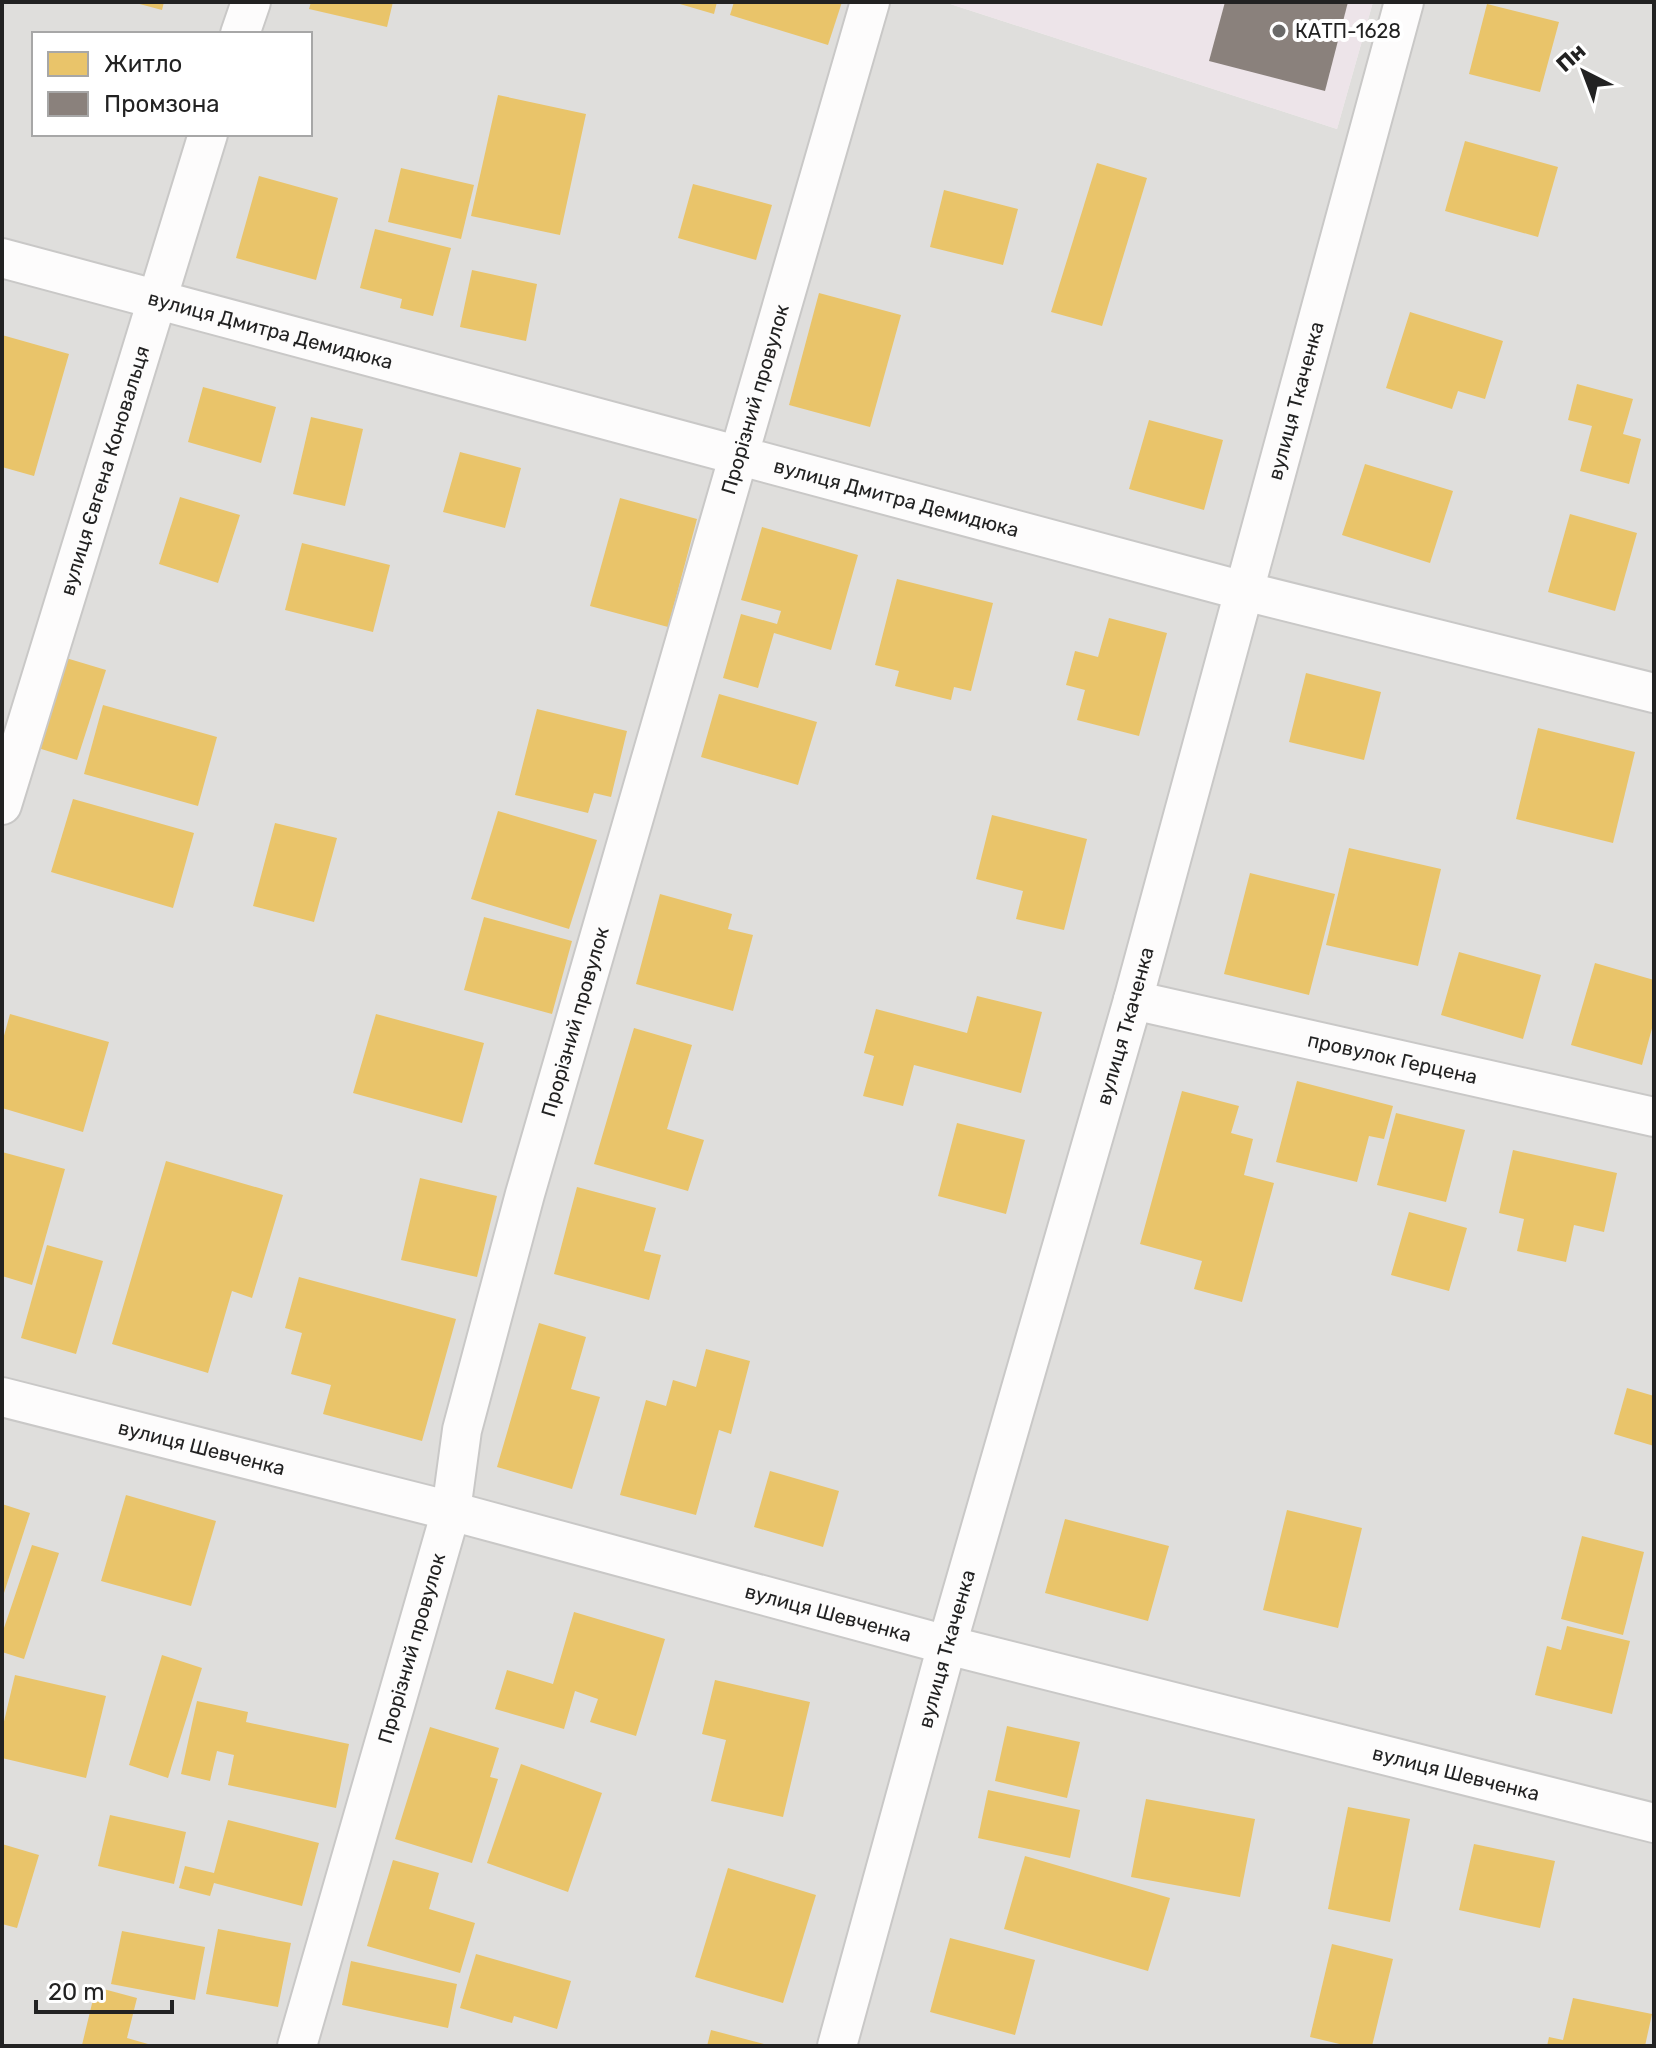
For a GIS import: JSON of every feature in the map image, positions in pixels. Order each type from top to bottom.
[{"type":"street","points":[[241,32],[251,2]]},
{"type":"street","name":"Прорізний провулок","points":[[297,2046],[451,1511],[462,1430],[521,1208],[870,2]]},
{"type":"street","name":"вулиця Ткаченка","points":[[837,2046],[947,1645],[1133,1000],[1404,2]]},
{"type":"street","name":"вулиця Євгена Коновальця","points":[[2,805],[207,136]]},
{"type":"street","name":"вулиця Дмитра Демидюка","points":[[2,258],[1244,591],[1654,693]]},
{"type":"street","name":"провулок Герцена","points":[[1133,1000],[1654,1117]]},
{"type":"street","name":"вулиця Шевченка","points":[[2,1397],[451,1511],[947,1645],[1654,1823]]},
{"type":"shaded area","points":[[2,2],[944,2],[1337,129],[1373,2],[1654,2],[1654,2046],[2,2046]]},
{"type":"shaded area","points":[[944,2],[1373,2],[1337,129]]},
{"type":"building: Житло","points":[[132,2],[164,2],[162,10]]},
{"type":"building: Житло","points":[[311,2],[393,2],[387,27],[309,9]]},
{"type":"building: Житло","points":[[673,2],[717,2],[714,14]]},
{"type":"building: Житло","points":[[734,2],[842,2],[828,45],[730,15]]},
{"type":"building: Житло","points":[[1487,4],[1559,22],[1540,92],[1469,74]]},
{"type":"building: Житло","points":[[498,95],[586,114],[560,235],[471,216]]},
{"type":"building: Житло","points":[[1465,141],[1558,167],[1538,237],[1445,211]]},
{"type":"building: Житло","points":[[1097,163],[1147,178],[1102,326],[1051,312]]},
{"type":"building: Житло","points":[[401,168],[474,185],[461,239],[388,222]]},
{"type":"building: Житло","points":[[259,176],[338,198],[316,280],[236,258]]},
{"type":"building: Житло","points":[[693,184],[772,205],[756,260],[678,238]]},
{"type":"building: Житло","points":[[944,190],[1018,209],[1003,265],[930,247]]},
{"type":"building: Житло","points":[[375,229],[451,248],[433,316],[400,308],[402,299],[360,288]]},
{"type":"building: Житло","points":[[472,270],[537,284],[526,341],[460,327]]},
{"type":"building: Житло","points":[[819,293],[901,315],[870,427],[789,405]]},
{"type":"building: Житло","points":[[1410,312],[1503,341],[1485,399],[1458,391],[1452,409],[1386,388]]},
{"type":"building: Житло","points":[[2,335],[69,354],[34,476],[2,467]]},
{"type":"building: Житло","points":[[1577,384],[1633,399],[1623,434],[1641,439],[1629,484],[1580,471],[1592,426],[1568,420]]},
{"type":"building: Житло","points":[[203,387],[276,407],[261,463],[188,442]]},
{"type":"building: Житло","points":[[311,417],[363,429],[345,506],[293,494]]},
{"type":"building: Житло","points":[[1149,420],[1223,440],[1204,510],[1129,489]]},
{"type":"building: Житло","points":[[460,452],[521,468],[505,528],[443,512]]},
{"type":"building: Житло","points":[[1365,464],[1453,491],[1430,563],[1342,535]]},
{"type":"building: Житло","points":[[180,497],[240,515],[218,583],[159,564]]},
{"type":"building: Житло","points":[[620,498],[697,519],[668,627],[590,606]]},
{"type":"building: Житло","points":[[1570,514],[1637,533],[1615,611],[1548,592]]},
{"type":"building: Житло","points":[[762,527],[858,555],[831,650],[774,633],[758,688],[723,678],[741,614],[777,624],[781,611],[741,600]]},
{"type":"building: Житло","points":[[302,543],[390,565],[373,632],[285,610]]},
{"type":"building: Житло","points":[[897,579],[993,603],[971,691],[954,687],[951,700],[895,686],[899,671],[875,665]]},
{"type":"building: Житло","points":[[1109,618],[1167,633],[1139,736],[1077,720],[1085,690],[1066,685],[1075,651],[1098,657]]},
{"type":"building: Житло","points":[[66,658],[106,670],[77,760],[38,748]]},
{"type":"building: Житло","points":[[1306,673],[1381,692],[1364,760],[1289,742]]},
{"type":"building: Житло","points":[[719,694],[817,722],[798,785],[701,757]]},
{"type":"building: Житло","points":[[103,705],[217,737],[198,806],[84,774]]},
{"type":"building: Житло","points":[[537,709],[627,731],[611,797],[594,793],[588,813],[515,795]]},
{"type":"building: Житло","points":[[1538,728],[1635,752],[1613,843],[1516,819]]},
{"type":"building: Житло","points":[[73,799],[194,833],[173,908],[51,872]]},
{"type":"building: Житло","points":[[498,811],[597,840],[569,929],[471,899]]},
{"type":"building: Житло","points":[[992,815],[1087,839],[1064,930],[1016,919],[1023,891],[976,879]]},
{"type":"building: Житло","points":[[275,823],[337,838],[314,922],[253,906]]},
{"type":"building: Житло","points":[[1349,848],[1441,869],[1418,966],[1326,945]]},
{"type":"building: Житло","points":[[1250,873],[1335,894],[1309,995],[1224,974]]},
{"type":"building: Житло","points":[[660,894],[732,914],[728,929],[753,935],[733,1011],[636,984]]},
{"type":"building: Житло","points":[[484,917],[572,941],[552,1014],[464,990]]},
{"type":"building: Житло","points":[[1459,952],[1541,975],[1523,1039],[1441,1015]]},
{"type":"building: Житло","points":[[1595,963],[1654,980],[1654,1021],[1642,1065],[1571,1045]]},
{"type":"building: Житло","points":[[977,996],[1042,1012],[1021,1093],[914,1065],[903,1106],[863,1096],[874,1056],[864,1053],[876,1009],[967,1033]]},
{"type":"building: Житло","points":[[10,1014],[109,1042],[83,1132],[2,1108],[2,1043]]},
{"type":"building: Житло","points":[[376,1014],[484,1043],[462,1123],[353,1093]]},
{"type":"building: Житло","points":[[634,1028],[692,1045],[667,1129],[704,1140],[688,1191],[594,1164]]},
{"type":"building: Житло","points":[[1297,1081],[1393,1106],[1384,1139],[1369,1136],[1357,1182],[1276,1162]]},
{"type":"building: Житло","points":[[1182,1091],[1239,1106],[1231,1133],[1253,1139],[1244,1175],[1274,1183],[1242,1302],[1194,1289],[1202,1261],[1140,1244]]},
{"type":"building: Житло","points":[[1396,1113],[1465,1130],[1446,1202],[1377,1185]]},
{"type":"building: Житло","points":[[957,1123],[1025,1140],[1006,1214],[938,1196]]},
{"type":"building: Житло","points":[[1513,1150],[1617,1173],[1604,1232],[1574,1225],[1566,1262],[1517,1251],[1524,1219],[1499,1213]]},
{"type":"building: Житло","points":[[2,1152],[65,1169],[32,1285],[2,1276]]},
{"type":"building: Житло","points":[[166,1161],[283,1195],[252,1298],[232,1291],[208,1373],[112,1344]]},
{"type":"building: Житло","points":[[420,1178],[497,1196],[477,1277],[401,1260]]},
{"type":"building: Житло","points":[[577,1187],[656,1208],[644,1251],[661,1255],[649,1300],[554,1274]]},
{"type":"building: Житло","points":[[1409,1212],[1467,1228],[1449,1291],[1391,1275]]},
{"type":"building: Житло","points":[[47,1245],[103,1261],[76,1354],[21,1338]]},
{"type":"building: Житло","points":[[299,1277],[456,1319],[422,1441],[323,1414],[331,1385],[291,1374],[302,1333],[285,1328]]},
{"type":"building: Житло","points":[[539,1323],[586,1337],[571,1389],[600,1397],[572,1489],[497,1467]]},
{"type":"building: Житло","points":[[706,1349],[750,1361],[731,1434],[719,1430],[696,1515],[620,1495],[646,1400],[666,1406],[673,1380],[696,1387]]},
{"type":"building: Житло","points":[[1627,1388],[1654,1396],[1654,1446],[1614,1434]]},
{"type":"building: Житло","points":[[770,1471],[839,1491],[823,1547],[754,1527]]},
{"type":"building: Житло","points":[[126,1495],[216,1521],[191,1606],[101,1581]]},
{"type":"building: Житло","points":[[2,1504],[30,1513],[3,1596],[2,1596]]},
{"type":"building: Житло","points":[[1287,1510],[1362,1528],[1338,1628],[1263,1610]]},
{"type":"building: Житло","points":[[1065,1519],[1169,1546],[1148,1621],[1045,1593]]},
{"type":"building: Житло","points":[[1582,1536],[1644,1552],[1623,1635],[1561,1619]]},
{"type":"building: Житло","points":[[32,1545],[59,1553],[24,1659],[2,1652],[2,1627]]},
{"type":"building: Житло","points":[[574,1612],[665,1639],[636,1736],[590,1722],[598,1699],[575,1691],[564,1729],[495,1709],[507,1670],[553,1684]]},
{"type":"building: Житло","points":[[1567,1626],[1630,1641],[1612,1714],[1535,1695],[1547,1646],[1561,1650]]},
{"type":"building: Житло","points":[[162,1655],[202,1668],[168,1778],[129,1765]]},
{"type":"building: Житло","points":[[15,1675],[106,1696],[86,1778],[2,1758],[2,1730]]},
{"type":"building: Житло","points":[[715,1680],[810,1702],[783,1817],[711,1801],[726,1740],[702,1734]]},
{"type":"building: Житло","points":[[197,1701],[248,1712],[246,1722],[349,1744],[336,1808],[228,1785],[234,1755],[217,1751],[210,1781],[181,1774]]},
{"type":"building: Житло","points":[[1007,1726],[1080,1742],[1067,1798],[995,1781]]},
{"type":"building: Житло","points":[[430,1727],[499,1748],[490,1777],[498,1779],[472,1863],[395,1839]]},
{"type":"building: Житло","points":[[521,1764],[602,1793],[568,1892],[487,1863]]},
{"type":"building: Житло","points":[[988,1790],[1080,1810],[1070,1858],[978,1838]]},
{"type":"building: Житло","points":[[1146,1799],[1255,1819],[1240,1897],[1131,1877]]},
{"type":"building: Житло","points":[[1348,1807],[1410,1819],[1390,1922],[1328,1909]]},
{"type":"building: Житло","points":[[110,1815],[186,1832],[174,1884],[98,1866]]},
{"type":"building: Житло","points":[[228,1820],[319,1843],[302,1906],[214,1883],[210,1896],[179,1888],[185,1866],[214,1873]]},
{"type":"building: Житло","points":[[2,1844],[39,1855],[17,1928],[2,1924]]},
{"type":"building: Житло","points":[[1474,1844],[1555,1861],[1540,1928],[1459,1910]]},
{"type":"building: Житло","points":[[1025,1856],[1170,1898],[1148,1971],[1004,1929]]},
{"type":"building: Житло","points":[[393,1860],[439,1873],[429,1909],[475,1923],[460,1973],[367,1946]]},
{"type":"building: Житло","points":[[728,1868],[816,1895],[783,2003],[695,1977]]},
{"type":"building: Житло","points":[[218,1929],[291,1943],[278,2007],[206,1994]]},
{"type":"building: Житло","points":[[122,1931],[205,1947],[195,2000],[111,1984]]},
{"type":"building: Житло","points":[[950,1938],[1035,1960],[1015,2035],[930,2012]]},
{"type":"building: Житло","points":[[1332,1944],[1393,1959],[1372,2046],[1348,2046],[1310,2037]]},
{"type":"building: Житло","points":[[476,1954],[571,1981],[557,2029],[514,2016],[512,2023],[460,2008]]},
{"type":"building: Житло","points":[[351,1961],[457,1984],[448,2028],[342,2005]]},
{"type":"building: Житло","points":[[96,1987],[137,1998],[127,2038],[155,2046],[82,2045]]},
{"type":"building: Житло","points":[[1573,1998],[1652,2014],[1645,2046],[1547,2046],[1549,2037],[1563,2040]]},
{"type":"building: Житло","points":[[711,2030],[768,2045],[768,2046],[707,2046]]},
{"type":"building: Промзона","name":"КАТП-1628","points":[[1225,2],[1348,2],[1325,91],[1209,61]]},
{"type":"place","name":"КАТП-1628","points":[[1279,31]]}]
